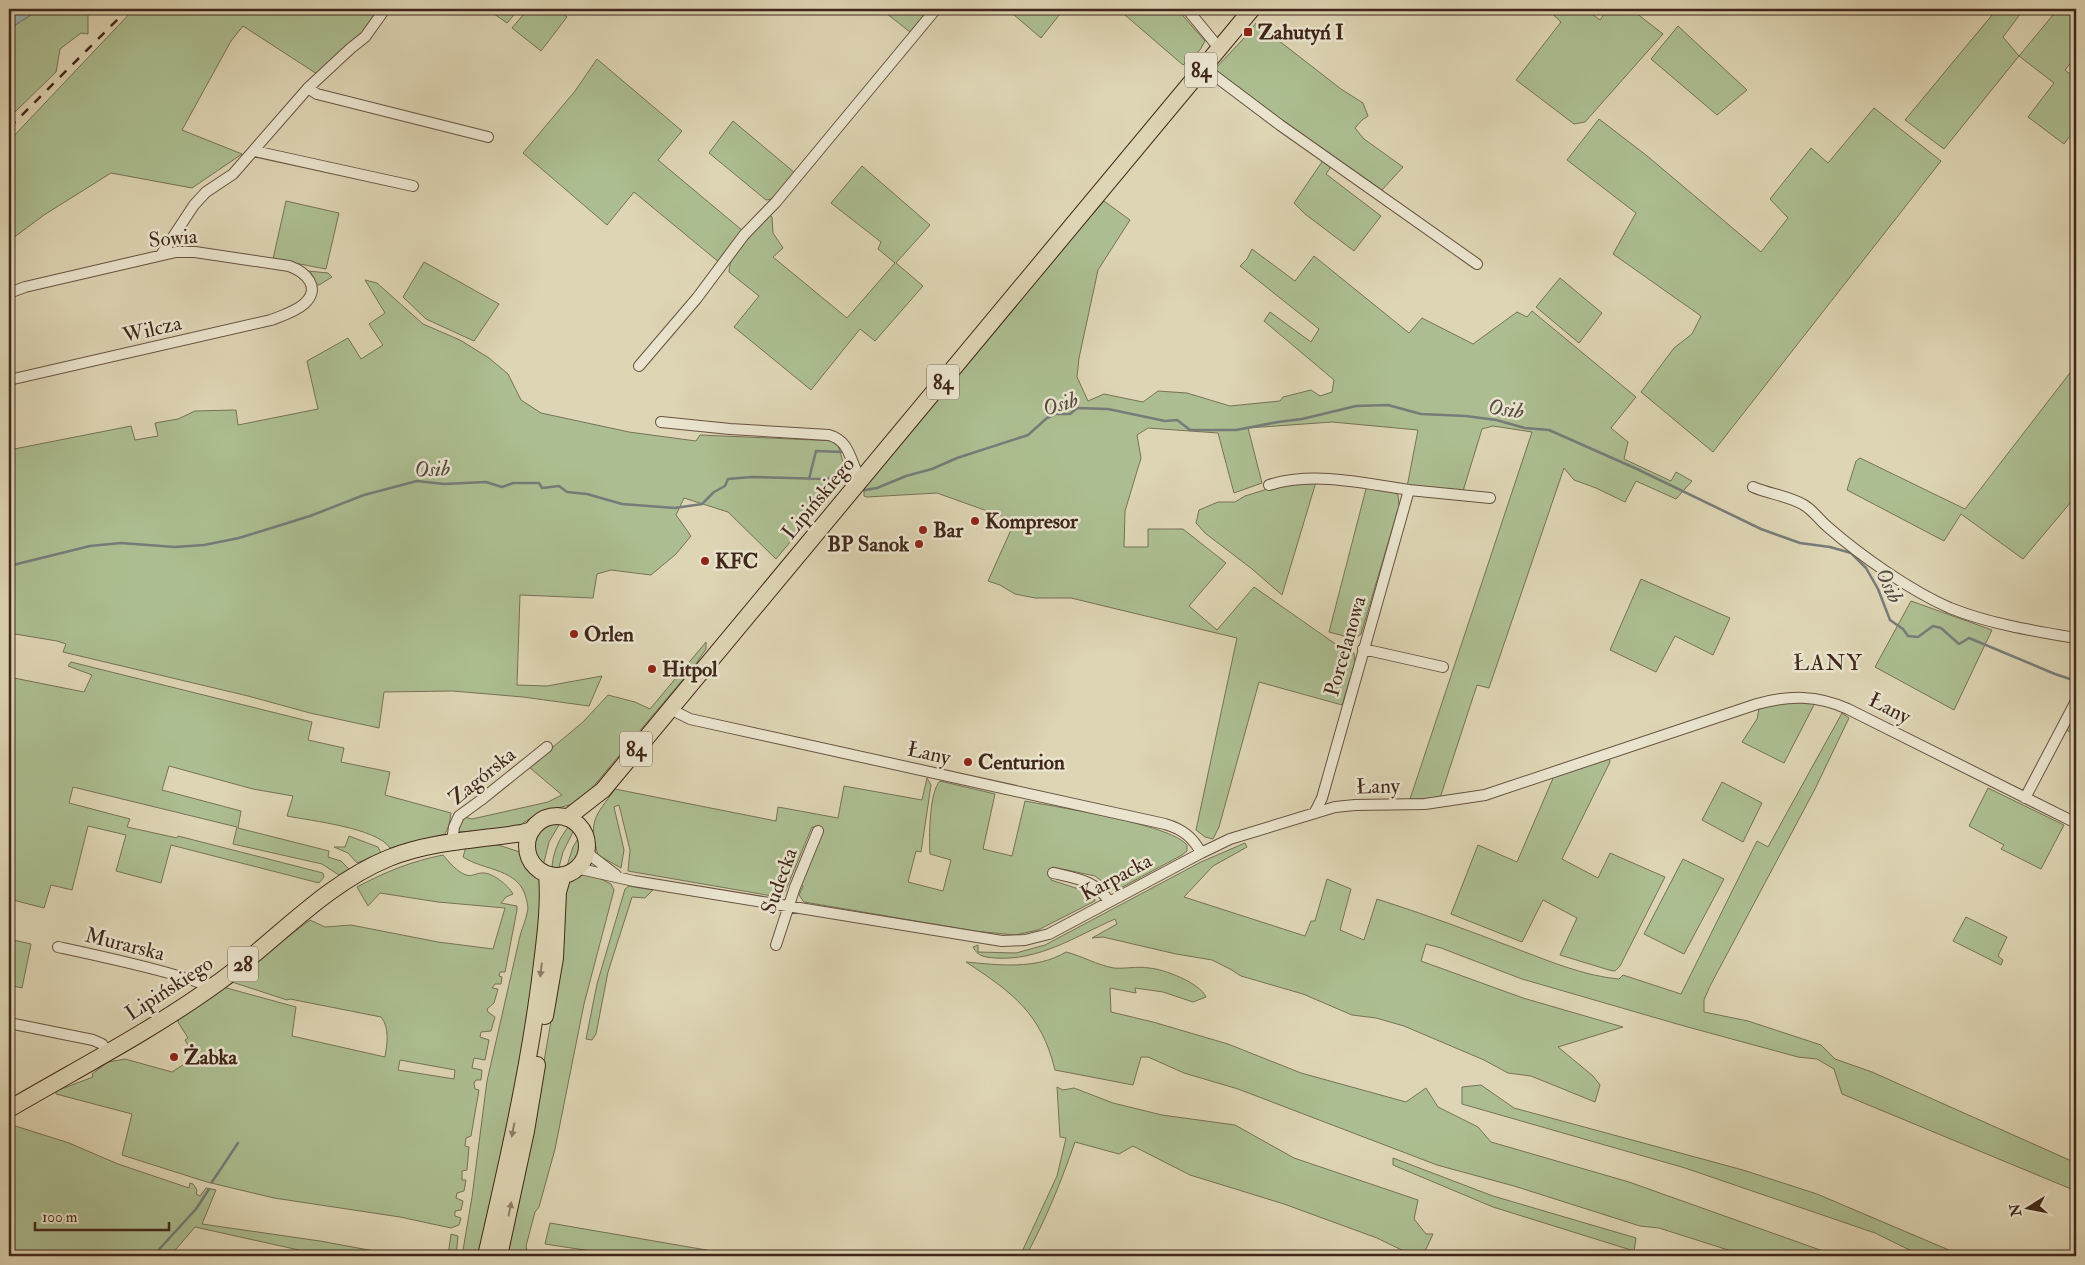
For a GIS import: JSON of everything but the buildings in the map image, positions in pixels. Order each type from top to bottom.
[{"type":"main road","name":"84","points":[[1203,67],[1252,9]]},
{"type":"main road","name":"Lipińskiego","points":[[581,830],[603,790],[1203,67]]},
{"type":"main road","name":"Lipińskiego","points":[[567,818],[603,790]]},
{"type":"main road","name":"28","points":[[532,830],[537,824],[547,818],[567,818]]},
{"type":"main road","points":[[499,1256],[526,1131],[553,974],[558,892],[570,872],[582,861],[586,852],[586,842],[581,830],[567,818]]},
{"type":"main road","name":"Lipińskiego","points":[[9,1109],[210,989],[323,897],[350,878],[396,856],[427,846],[532,830]]},
{"type":"main road","points":[[532,830],[528,840],[528,852],[534,866],[547,874],[570,872]]},
{"type":"main road","name":"Lipińskiego","points":[[481,839],[513,845],[528,852]]},
{"type":"main road","points":[[486,1256],[533,1025],[546,921],[547,874]]},
{"type":"street","points":[[161,255],[194,205],[206,192],[233,174],[308,88],[365,37],[385,9]]},
{"type":"street","points":[[638,366],[697,298],[744,235],[776,202],[936,9]]},
{"type":"street","points":[[1187,9],[1219,48]]},
{"type":"street","points":[[1203,67],[1477,264]]},
{"type":"street","points":[[308,88],[317,94],[488,137]]},
{"type":"street","points":[[254,151],[413,186]]},
{"type":"street","name":"Sowia","points":[[9,293],[25,287],[161,255],[195,252],[289,266],[301,270],[308,277],[311,286],[311,295],[301,306]]},
{"type":"street","name":"Wilcza","points":[[9,380],[271,320],[301,306]]},
{"type":"street","points":[[661,422],[730,430],[829,435],[838,438],[846,446],[861,480]]},
{"type":"street","points":[[1269,484],[1287,479],[1347,480],[1409,490],[1490,498]]},
{"type":"street","points":[[1753,487],[1803,504],[1827,527],[1897,578],[1949,607],[1999,623],[2076,638]]},
{"type":"street","name":"Porcelanowa","points":[[1315,812],[1322,798],[1409,490]]},
{"type":"street","points":[[1363,649],[1443,667]]},
{"type":"street","name":"Łany","points":[[670,709],[690,719],[1177,827],[1195,841],[1201,853],[1230,839],[1315,812],[1355,805],[1445,802],[1485,795],[1757,704],[1790,697],[1809,697],[1835,703],[2076,824]]},
{"type":"street","points":[[2025,798],[2076,701]]},
{"type":"street","name":"Zagórska","points":[[452,841],[454,828],[459,816],[548,747]]},
{"type":"street","name":"Sudecka","points":[[776,945],[788,906],[818,831]]},
{"type":"street","points":[[586,852],[619,878]]},
{"type":"street","name":"Karpacka","points":[[570,872],[619,878],[985,940],[1002,941],[1025,940],[1049,934],[1201,853]]},
{"type":"street","points":[[1053,873],[1093,885],[1100,889],[1109,902]]},
{"type":"street","name":"Murarska","points":[[58,947],[183,978],[206,985],[210,989]]},
{"type":"street","points":[[9,1023],[93,1040],[102,1044],[107,1052]]},
{"type":"green space","points":[[40,9],[88,9],[88,34],[81,33],[60,49],[56,72],[15,112],[9,115],[9,29]]},
{"type":"green space","points":[[134,9],[378,9],[362,32],[317,74],[243,26],[231,41],[182,130],[242,154],[192,188],[111,173],[44,215],[9,241],[9,141]]},
{"type":"green space","points":[[487,9],[519,9],[507,23]]},
{"type":"green space","points":[[528,9],[557,9],[567,17],[541,51],[512,28]]},
{"type":"green space","points":[[881,9],[923,9],[927,12],[910,32]]},
{"type":"green space","points":[[1007,9],[1064,9],[1041,38]]},
{"type":"green space","points":[[1118,9],[1177,9],[1205,41],[1200,50],[1183,65]]},
{"type":"green space","points":[[1547,9],[1585,9],[1600,20],[1608,9],[1631,9],[1663,34],[1585,122],[1574,124],[1516,80],[1561,22]]},
{"type":"green space","points":[[1997,9],[2024,9],[2003,37],[2019,56],[1944,149],[1905,120]]},
{"type":"green space","points":[[2058,9],[2076,9],[2076,56],[2065,70],[2076,79],[2076,128],[2064,144],[2028,117],[2054,83],[2019,56]]},
{"type":"green space","points":[[1256,23],[1341,89],[1363,103],[1368,116],[1355,128],[1364,139],[1403,167],[1382,190],[1214,70]]},
{"type":"green space","points":[[1678,26],[1747,90],[1717,115],[1651,59]]},
{"type":"green space","points":[[597,59],[682,131],[658,160],[743,231],[720,263],[634,192],[607,225],[523,153],[575,91]]},
{"type":"green space","points":[[1874,108],[1941,161],[1713,452],[1641,392],[1674,348],[1692,334],[1701,316],[1613,254],[1636,213],[1567,160],[1599,119],[1646,155],[1761,252],[1788,218],[1770,199],[1811,148],[1828,163]]},
{"type":"green space","points":[[733,121],[795,173],[774,199],[766,200],[709,153]]},
{"type":"green space","points":[[1324,159],[1332,165],[1326,174],[1381,216],[1354,251],[1305,214],[1294,203]]},
{"type":"green space","points":[[862,166],[930,225],[896,263],[923,286],[875,341],[860,329],[811,390],[734,327],[759,296],[729,272],[730,264],[733,255],[743,240],[769,214],[772,217],[773,233],[783,248],[773,257],[847,318],[895,263],[878,249],[881,242],[831,203]]},
{"type":"green space","points":[[286,201],[339,213],[326,269],[273,259]]},
{"type":"green space","points":[[1104,201],[1130,220],[1098,270],[1079,358],[1077,377],[1088,401],[1104,394],[1143,402],[1158,391],[1187,393],[1230,406],[1280,401],[1283,397],[1311,390],[1320,396],[1332,392],[1334,380],[1264,321],[1270,312],[1311,342],[1319,329],[1240,266],[1247,259],[1252,249],[1295,281],[1314,256],[1409,333],[1422,318],[1473,344],[1517,312],[1527,317],[1532,311],[1636,397],[1611,428],[1628,442],[1624,459],[1671,481],[1676,472],[1692,481],[1676,499],[1636,481],[1625,502],[1574,480],[1564,468],[1489,688],[1477,685],[1440,798],[1410,799],[1532,432],[1493,426],[1482,429],[1463,491],[1407,487],[1418,430],[1332,422],[1248,428],[1262,483],[1234,493],[1218,433],[1148,428],[1137,435],[1141,458],[1125,511],[1124,547],[1148,547],[1148,529],[1183,529],[1226,563],[1189,606],[1217,630],[1254,587],[1334,643],[1354,653],[1355,662],[1342,705],[1259,682],[1219,827],[1213,839],[1205,837],[1196,830],[1237,638],[1071,598],[1035,598],[1015,594],[1000,585],[988,581],[1015,521],[937,493],[864,496],[864,486]]},
{"type":"green space","points":[[424,262],[499,304],[474,341],[426,319],[403,297]]},
{"type":"green space","points":[[308,271],[328,273],[332,277],[316,285]]},
{"type":"green space","points":[[1560,278],[1602,313],[1579,343],[1536,307]]},
{"type":"green space","points":[[365,280],[377,283],[423,324],[460,340],[489,358],[508,374],[521,400],[541,413],[629,432],[696,441],[700,435],[837,441],[845,469],[842,479],[776,559],[728,512],[684,498],[676,515],[691,536],[676,554],[651,575],[611,570],[597,574],[593,598],[520,595],[517,685],[547,686],[602,676],[589,706],[523,697],[453,691],[384,692],[379,728],[310,713],[248,696],[63,652],[66,644],[9,633],[9,450],[131,426],[135,440],[158,436],[155,423],[178,419],[195,411],[236,410],[238,425],[318,409],[307,361],[348,338],[361,359],[383,345],[369,324],[385,313]]},
{"type":"green space","points":[[2076,365],[2076,496],[2023,559],[1961,514],[1944,541],[1847,490],[1856,461],[1860,458],[1965,509]]},
{"type":"green space","points":[[1316,482],[1282,595],[1205,533],[1196,523],[1199,510],[1218,502],[1235,502],[1245,496],[1287,483]]},
{"type":"green space","points":[[1367,485],[1392,491],[1398,495],[1399,506],[1361,634],[1355,639],[1329,632]]},
{"type":"green space","points":[[1641,579],[1730,618],[1713,655],[1675,636],[1656,672],[1610,650]]},
{"type":"green space","points":[[1911,601],[1992,630],[1954,710],[1875,667]]},
{"type":"green space","points":[[706,642],[706,649],[695,665],[592,788],[573,804],[539,813],[515,828],[459,832],[464,817],[472,819],[548,802],[562,795],[529,767],[583,722],[608,695],[635,702],[650,709]]},
{"type":"green space","points":[[71,662],[312,722],[308,740],[344,748],[341,762],[390,772],[385,795],[451,813],[445,834],[390,848],[383,841],[358,830],[287,816],[293,796],[253,789],[169,766],[162,790],[241,811],[238,828],[329,851],[328,857],[341,861],[349,869],[339,875],[322,864],[233,844],[237,827],[73,787],[69,803],[130,819],[127,827],[177,838],[178,836],[323,873],[324,877],[319,883],[171,845],[161,883],[116,871],[126,835],[88,826],[72,890],[51,885],[44,908],[9,899],[9,677],[84,692],[92,675],[68,666]]},
{"type":"green space","points":[[1785,701],[1815,703],[1784,763],[1742,742],[1757,719],[1759,709]]},
{"type":"green space","points":[[2076,707],[2076,735],[2066,730]]},
{"type":"green space","points":[[1842,713],[1849,718],[1815,789],[1710,986],[1704,1000],[1704,1012],[1748,1021],[1821,1045],[1835,1059],[1872,1072],[2076,1163],[2076,1191],[1842,1094],[1834,1069],[1817,1059],[1798,1057],[1522,979],[1426,944],[1421,961],[1523,998],[1623,1027],[1558,1047],[1593,1076],[1600,1085],[1595,1102],[1531,1076],[1508,1073],[1484,1060],[1404,1026],[1376,1018],[1352,1015],[1303,994],[1241,976],[1212,960],[1176,954],[1103,937],[1092,938],[1117,924],[1115,919],[1057,946],[1027,956],[995,958],[982,956],[975,950],[973,947],[978,945],[978,952],[1016,953],[1045,945],[1201,862],[1245,843],[1247,847],[1213,866],[1184,897],[1305,936],[1311,921],[1315,921],[1327,879],[1351,889],[1340,930],[1364,940],[1377,899],[1567,967],[1593,975],[1619,979],[1623,975],[1681,994],[1757,841],[1768,847]]},
{"type":"green space","points":[[1609,758],[1610,762],[1562,859],[1598,878],[1610,853],[1665,877],[1620,966],[1615,971],[1560,955],[1577,918],[1543,900],[1522,942],[1451,914],[1478,845],[1517,862],[1554,776]]},
{"type":"green space","points":[[927,778],[931,785],[921,852],[916,851],[908,882],[943,891],[951,860],[930,854],[932,805],[936,787],[940,781],[995,794],[983,849],[1012,856],[1025,801],[1111,817],[1159,830],[1176,837],[1187,845],[1187,851],[1117,890],[1114,890],[1095,876],[1053,867],[1051,880],[1091,893],[1094,895],[1095,901],[1038,930],[1015,935],[975,931],[804,902],[799,895],[803,886],[800,885],[823,829],[812,827],[785,892],[778,897],[628,871],[630,850],[619,805],[614,807],[624,850],[621,868],[598,855],[595,843],[595,819],[615,789],[776,821],[778,807],[838,818],[844,786],[922,800]]},
{"type":"green space","points":[[1722,782],[1762,803],[1743,842],[1702,820]]},
{"type":"green space","points":[[1988,788],[2064,825],[2041,869],[2001,849],[2004,845],[1969,826]]},
{"type":"green space","points":[[551,823],[560,823],[549,842],[543,866],[535,854],[534,842],[539,831]]},
{"type":"green space","points":[[569,826],[574,830],[563,852],[558,871],[552,870],[557,846]]},
{"type":"green space","points":[[349,836],[378,847],[381,853],[357,863],[348,853],[334,847],[345,847]]},
{"type":"green space","points":[[579,837],[580,851],[574,862],[566,869],[573,847]]},
{"type":"green space","points":[[498,845],[520,852],[531,868],[541,877],[545,886],[525,1037],[481,1256],[462,1256],[472,1197],[487,1081],[520,936],[528,909],[522,888],[516,881],[509,876],[471,862],[463,857],[466,847]]},
{"type":"green space","points":[[443,855],[456,869],[466,875],[486,873],[504,883],[513,894],[506,897],[501,903],[517,906],[505,972],[500,972],[499,976],[502,977],[501,984],[495,984],[492,988],[498,989],[494,1003],[487,1009],[495,1017],[491,1031],[481,1032],[480,1037],[489,1040],[485,1060],[474,1058],[472,1068],[482,1070],[481,1080],[476,1080],[474,1083],[475,1089],[479,1090],[471,1136],[466,1138],[465,1146],[469,1147],[467,1170],[462,1171],[462,1180],[466,1180],[464,1191],[457,1193],[456,1198],[463,1201],[461,1210],[455,1211],[455,1216],[461,1218],[459,1225],[451,1228],[400,1217],[274,1198],[207,1182],[122,1155],[132,1114],[56,1094],[56,1091],[93,1077],[92,1074],[108,1062],[125,1059],[172,1072],[195,1057],[185,1040],[188,1038],[178,1022],[178,1018],[223,987],[296,1007],[292,1036],[385,1057],[387,1031],[381,1017],[290,999],[287,1000],[232,982],[233,979],[310,920],[325,927],[351,925],[438,942],[493,949],[505,908],[438,902],[380,893],[368,906],[357,887],[420,860]],"holes":[[[400,1060],[455,1070],[454,1079],[398,1070]]]},
{"type":"green space","points":[[1683,859],[1724,879],[1684,954],[1644,934]]},
{"type":"green space","points":[[581,873],[595,876],[611,884],[614,890],[584,1004],[555,1149],[539,1207],[535,1212],[526,1246],[526,1256],[505,1256],[542,1073],[556,992],[561,911],[569,879]]},
{"type":"green space","points":[[629,886],[653,890],[645,898],[632,897],[608,972],[596,1034],[592,1040],[586,1039],[597,984],[625,889]]},
{"type":"green space","points":[[1966,917],[2007,937],[1998,956],[2003,960],[2001,965],[1953,941]]},
{"type":"green space","points":[[9,939],[31,944],[22,988],[9,985]]},
{"type":"green space","points":[[1066,952],[1114,968],[1145,967],[1163,971],[1189,982],[1197,987],[1206,997],[1193,1002],[1163,992],[1135,988],[1136,993],[1110,988],[1111,1012],[1228,1044],[1301,1073],[1406,1102],[1426,1088],[1438,1107],[1478,1127],[1491,1142],[1629,1182],[1837,1256],[1747,1256],[1659,1228],[1640,1226],[1514,1186],[1437,1165],[1238,1089],[1184,1073],[1148,1057],[1141,1057],[1133,1085],[1055,1070],[1042,1033],[1023,1006],[998,984],[966,962],[1004,965],[1030,964],[1054,958]]},
{"type":"green space","points":[[1481,1085],[1514,1108],[1743,1170],[1817,1194],[1963,1256],[1922,1256],[1875,1233],[1685,1168],[1462,1104],[1462,1087]]},
{"type":"green space","points":[[1057,1087],[1063,1090],[1074,1088],[1113,1103],[1162,1115],[1235,1125],[1294,1158],[1418,1200],[1414,1219],[1426,1234],[1433,1234],[1426,1249],[1417,1256],[1414,1256],[1377,1238],[1284,1204],[1190,1175],[1133,1146],[1119,1154],[1075,1142],[1059,1186],[1040,1228],[1026,1256],[1020,1256],[1057,1176],[1066,1138],[1060,1137]]},
{"type":"green space","points":[[9,1124],[69,1143],[118,1164],[189,1188],[190,1183],[193,1184],[197,1190],[196,1194],[200,1196],[206,1188],[216,1190],[202,1224],[320,1241],[401,1256],[326,1256],[195,1227],[170,1256],[9,1256]]},
{"type":"green space","points":[[1393,1158],[1493,1196],[1636,1238],[1634,1251],[1493,1207],[1393,1165]]},
{"type":"green space","points":[[550,1223],[741,1256],[624,1256],[545,1244]]},
{"type":"green space","points":[[451,1234],[458,1236],[456,1256],[448,1256]]},
{"type":"water","points":[[9,9],[40,9],[9,29]]},
{"type":"waterway","name":"Osib","points":[[865,490],[877,488],[906,476],[932,469],[957,458],[1028,435],[1047,418],[1056,414],[1070,414],[1077,408],[1108,409],[1165,421],[1177,420],[1190,430],[1236,430],[1302,419],[1356,406],[1388,405],[1421,414],[1466,416],[1496,420],[1525,428],[1549,430],[1637,469],[1761,529],[1800,543],[1830,547],[1851,553],[1866,568],[1878,589],[1890,620],[1903,629],[1908,636],[1918,637],[1933,626],[1941,628],[1959,644],[1969,638],[2076,681]]},
{"type":"waterway","points":[[809,479],[816,451],[843,452]]},
{"type":"waterway","name":"Osib","points":[[9,566],[90,546],[121,543],[175,547],[204,545],[239,538],[310,516],[364,495],[417,481],[444,484],[486,482],[502,487],[513,483],[539,483],[542,488],[559,486],[567,492],[587,494],[622,504],[675,508],[702,504],[714,492],[725,486],[728,479],[751,477],[827,479],[843,473],[849,475]]},
{"type":"waterway","points":[[212,1182],[238,1143]]},
{"type":"waterway","points":[[153,1256],[196,1209],[209,1189]]},
{"type":"railway","points":[[9,128],[128,9]]},
{"type":"place","name":"Zahutyń I","points":[[1248,32]]},
{"type":"place","name":"Kompresor","points":[[975,521]]},
{"type":"place","name":"Bar","points":[[923,530]]},
{"type":"place","name":"BP Sanok","points":[[919,544]]},
{"type":"place","name":"KFC","points":[[705,561]]},
{"type":"place","name":"Orlen","points":[[574,634]]},
{"type":"place","name":"Hitpol","points":[[652,669]]},
{"type":"place","name":"Centurion","points":[[968,762]]},
{"type":"place","name":"Żabka","points":[[174,1057]]},
{"type":"district","name":"ŁANY","points":[[1828,662]]}]
